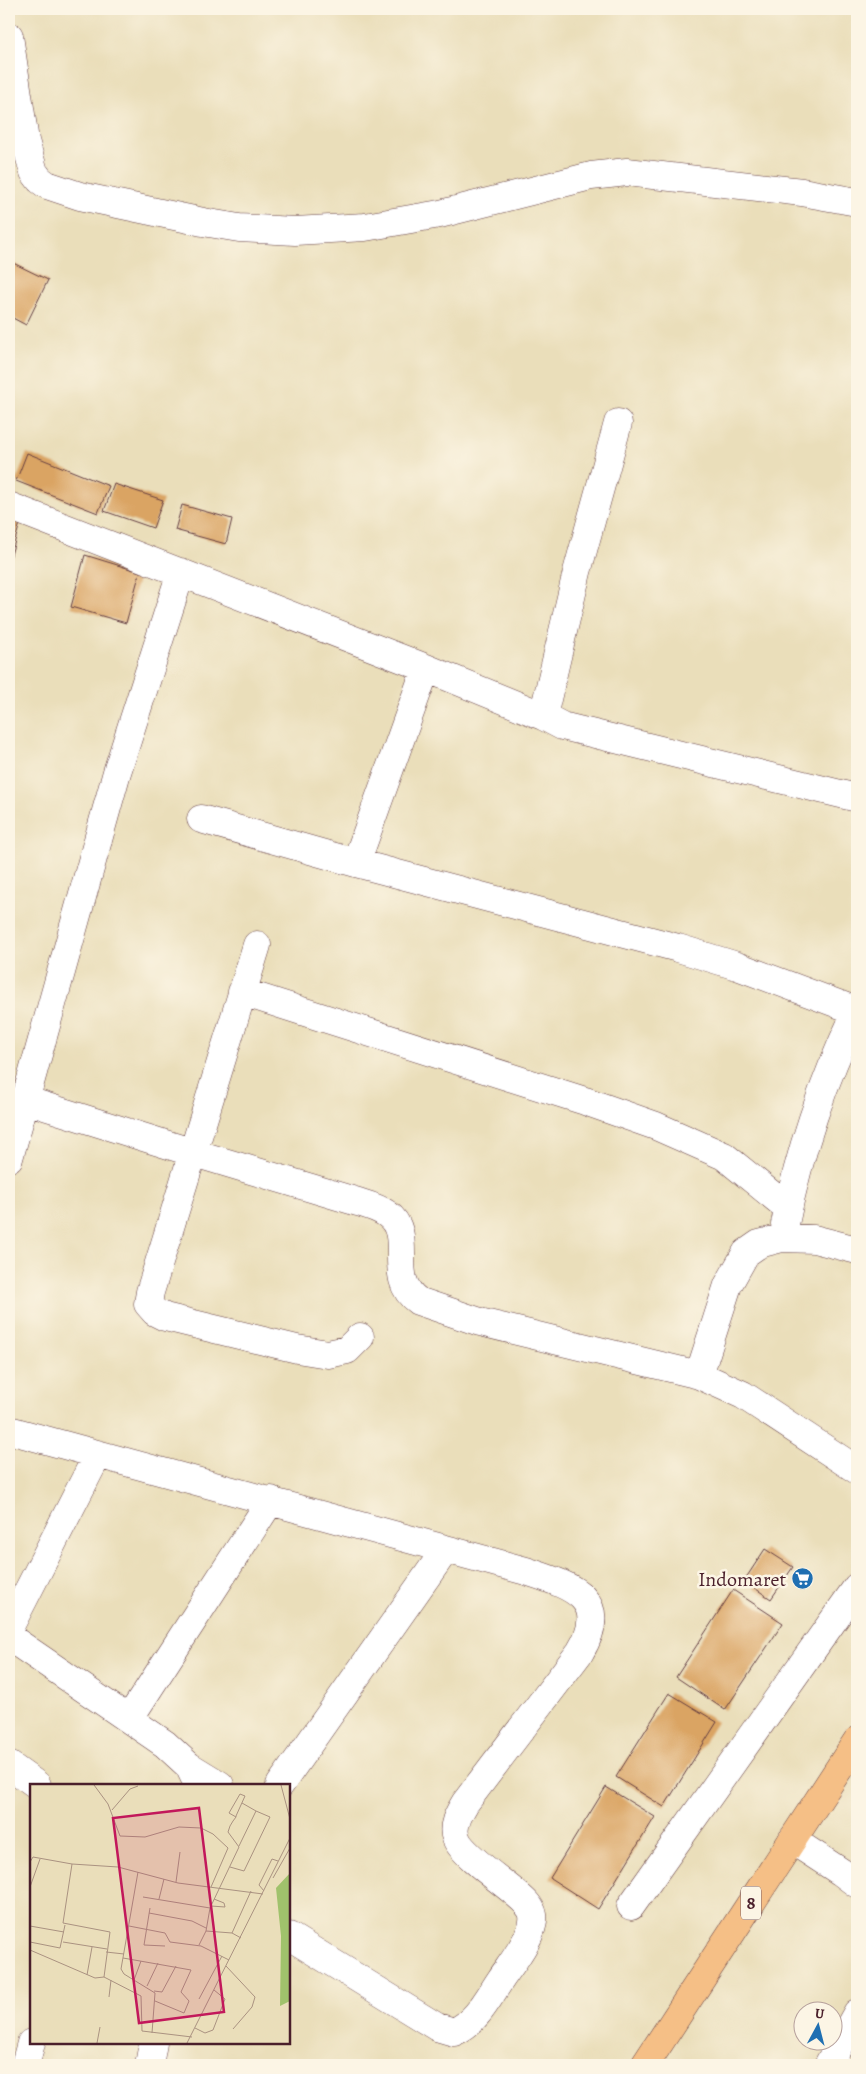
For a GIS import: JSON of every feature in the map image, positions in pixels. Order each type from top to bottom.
[{"type":"highway","name":"8","points":[[645,2065],[857,1741]]},
{"type":"street","points":[[9,36],[17,142],[34,172],[47,185],[113,204],[239,228],[295,231],[344,228],[404,221],[483,205],[591,176],[627,172],[802,192],[857,202]]},
{"type":"street","points":[[543,716],[577,572],[618,423]]},
{"type":"street","points":[[9,506],[426,668],[543,716],[562,726],[857,798]]},
{"type":"street","points":[[9,1158],[115,780],[181,572]]},
{"type":"street","points":[[356,863],[426,668]]},
{"type":"street","points":[[201,820],[678,948],[737,966],[857,1011],[822,1090],[810,1125],[782,1238]]},
{"type":"street","points":[[257,944],[150,1292],[148,1304],[155,1312],[165,1317],[328,1354],[347,1350],[360,1337]]},
{"type":"street","points":[[242,992],[585,1101],[656,1126],[724,1156],[788,1208]]},
{"type":"street","points":[[25,1100],[358,1202],[388,1214],[400,1230],[403,1283],[410,1296],[418,1301],[480,1322],[699,1375],[743,1396],[857,1470]]},
{"type":"street","points":[[699,1375],[728,1285],[738,1264],[746,1253],[759,1244],[782,1238],[814,1239],[857,1250]]},
{"type":"street","points":[[9,1430],[270,1500],[565,1584],[580,1594],[589,1608],[591,1628],[588,1639],[568,1669],[464,1803],[457,1816],[454,1828],[456,1838],[468,1856],[524,1900],[533,1915],[531,1928],[524,1944],[484,2005],[470,2022],[454,2032],[437,2027],[290,1937]]},
{"type":"street","points":[[9,1628],[98,1454]]},
{"type":"street","points":[[129,1720],[270,1500]]},
{"type":"street","points":[[281,1784],[446,1549]]},
{"type":"street","points":[[631,1906],[857,1587]]},
{"type":"street","points":[[9,1637],[165,1744],[193,1776],[217,1784]]},
{"type":"street","points":[[9,1766],[36,1784]]},
{"type":"street","points":[[792,1840],[857,1884]]},
{"type":"street","points":[[828,2065],[857,2013]]},
{"type":"street","points":[[25,2065],[31,2044]]},
{"type":"street","points":[[149,2065],[154,2044]]},
{"type":"building","points":[[9,261],[48,280],[26,325],[9,316]]},
{"type":"building","points":[[27,453],[109,486],[98,513],[16,481]]},
{"type":"building","points":[[114,484],[163,500],[153,528],[104,511]]},
{"type":"building","points":[[182,505],[232,519],[226,544],[175,530]]},
{"type":"building","points":[[9,512],[22,516],[9,562]]},
{"type":"building","points":[[85,555],[140,572],[126,623],[71,607]]},
{"type":"building","points":[[765,1549],[793,1567],[771,1599],[744,1581]]},
{"type":"building","points":[[733,1590],[783,1623],[725,1710],[676,1677]]},
{"type":"building","points":[[669,1693],[717,1722],[664,1807],[616,1777]]},
{"type":"building","points":[[606,1787],[655,1817],[598,1909],[550,1878]]},
{"type":"place","name":"Indomaret","points":[[802,1579]]}]
